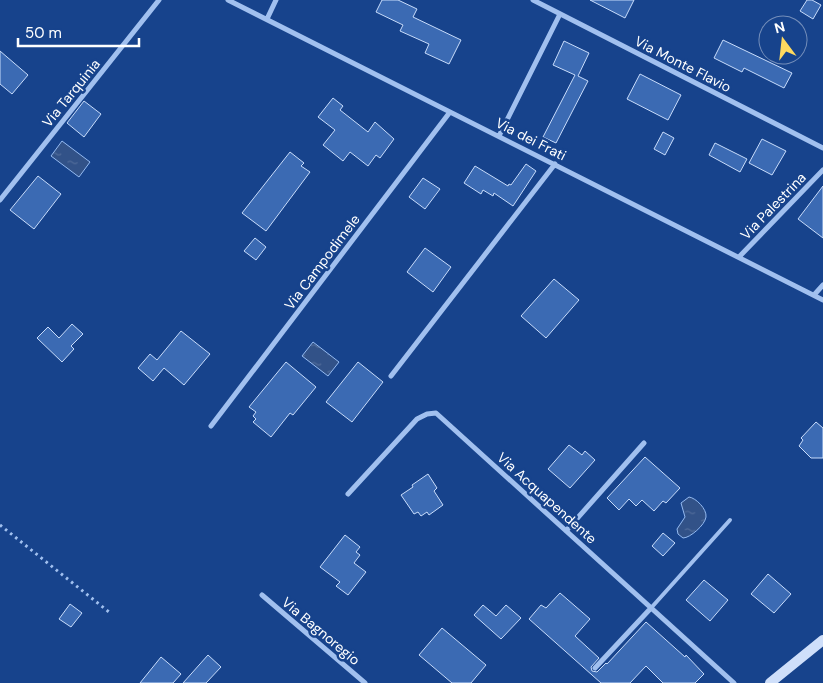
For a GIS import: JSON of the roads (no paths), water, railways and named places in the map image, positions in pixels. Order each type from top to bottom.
[{"type":"main road","points":[[770,683],[823,640]]},
{"type":"street","name":"Via Tarquinia","points":[[0,200],[159,0]]},
{"type":"street","name":"Via dei Frati","points":[[228,0],[823,300]]},
{"type":"street","points":[[267,20],[276,0]]},
{"type":"street","name":"Via Monte Flavio","points":[[532,0],[823,148]]},
{"type":"street","points":[[499,136],[560,14]]},
{"type":"street","name":"Via Campodimele","points":[[211,426],[450,112]]},
{"type":"street","points":[[391,376],[555,164]]},
{"type":"street","name":"Via Palestrina","points":[[739,257],[823,170]]},
{"type":"street","points":[[814,296],[823,285]]},
{"type":"street","name":"Via Acquapendente","points":[[348,494],[417,419],[427,414],[436,413],[734,683]]},
{"type":"street","points":[[566,531],[644,443]]},
{"type":"street","name":"Via Bagnoregio","points":[[262,595],[365,683]]},
{"type":"street","points":[[595,668],[651,608]]},
{"type":"lane","points":[[651,608],[730,520]]},
{"type":"water","points":[[62,141],[90,162],[79,177],[51,156]]},
{"type":"water","points":[[313,342],[339,362],[328,376],[302,356]]},
{"type":"water","points":[[689,497],[695,499],[700,504],[705,511],[706,517],[703,524],[697,530],[683,538],[678,534],[677,529],[685,517],[681,503]]}]
